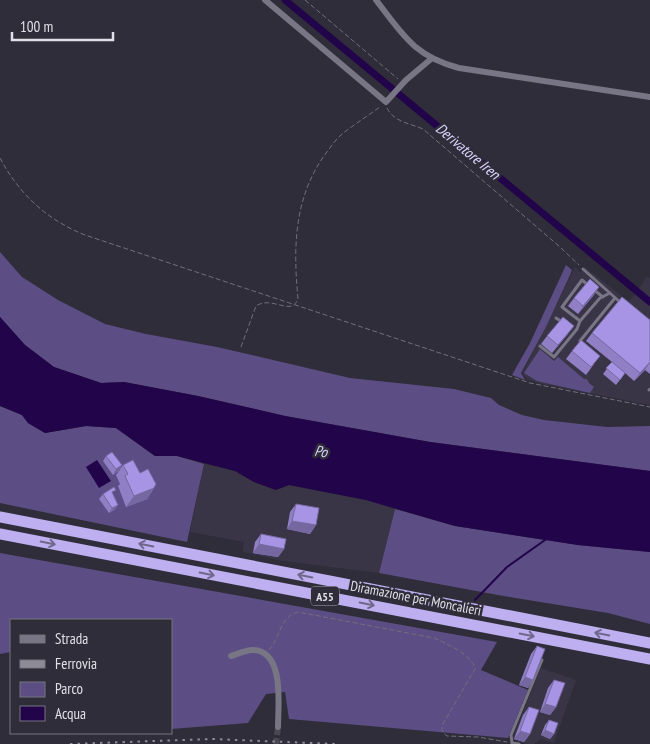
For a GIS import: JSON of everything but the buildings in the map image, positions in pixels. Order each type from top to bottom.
[{"type":"highway","name":"Diramazione per Moncalieri","points":[[0,517],[650,643]]},
{"type":"highway","name":"Diramazione per Moncalieri","points":[[0,534],[650,659]]},
{"type":"street","points":[[265,0],[386,102],[406,80],[431,59]]},
{"type":"street","points":[[376,0],[412,45],[431,59],[459,68],[650,96]]},
{"type":"street","points":[[231,656],[254,650],[266,655],[275,667],[278,727]]},
{"type":"lane","points":[[582,270],[628,309]]},
{"type":"lane","points":[[580,321],[562,307],[582,280],[603,296]]},
{"type":"lane","points":[[540,346],[554,357],[574,333],[580,321],[603,296],[610,293]]},
{"type":"lane","points":[[580,341],[616,298]]},
{"type":"lane","points":[[556,318],[574,333]]},
{"type":"lane","points":[[519,744],[512,743],[511,735],[542,660]]},
{"type":"path","points":[[306,0],[400,80],[406,80]]},
{"type":"path","points":[[241,347],[256,306],[261,302],[289,307],[296,304],[298,299],[297,233],[302,198],[318,164],[340,136],[386,102],[388,110],[399,122],[423,129],[560,247],[582,270]]},
{"type":"path","points":[[0,158],[27,198],[50,217],[71,230],[530,383],[650,407]]},
{"type":"path","points":[[266,655],[276,643],[282,623],[286,617],[298,612],[434,638],[450,645],[470,660],[474,664],[475,669],[443,724],[443,733],[447,736],[478,737],[512,743]]},
{"type":"shaded area","points":[[575,267],[580,272],[585,267],[628,301],[647,277],[650,278],[650,405],[542,384],[527,379],[522,374]]},
{"type":"shaded area","points":[[204,464],[235,471],[254,482],[275,490],[289,485],[366,500],[395,509],[379,573],[283,561],[243,552],[244,542],[190,532]]},
{"type":"shaded area","points":[[541,668],[576,680],[554,743],[541,739],[534,744],[527,744],[512,739]]},
{"type":"green space","points":[[0,252],[22,277],[58,300],[105,324],[146,334],[217,347],[350,378],[454,389],[491,398],[499,405],[522,415],[544,420],[607,427],[650,426],[650,471],[430,442],[285,416],[198,396],[124,382],[101,383],[54,367],[25,345],[0,317]]},
{"type":"green space","points":[[566,265],[572,270],[546,327],[521,373],[525,380],[512,375],[530,343]]},
{"type":"green space","points":[[540,349],[554,361],[558,357],[584,379],[587,379],[594,387],[590,393],[537,381],[524,373]]},
{"type":"green space","points":[[0,406],[22,415],[28,423],[45,433],[86,426],[116,428],[155,456],[177,456],[204,464],[187,542],[0,503]]},
{"type":"green space","points":[[395,509],[455,526],[578,545],[650,552],[650,624],[608,613],[379,573]]},
{"type":"green space","points":[[0,553],[497,642],[481,670],[528,690],[508,738],[289,719],[285,692],[266,694],[248,723],[172,729],[172,619],[10,619],[10,652],[0,654]]},
{"type":"water","name":"Po","points":[[0,317],[25,345],[54,367],[101,383],[124,382],[198,396],[285,416],[430,442],[650,471],[650,552],[578,545],[455,526],[366,500],[289,485],[276,490],[254,482],[235,471],[177,456],[155,456],[116,428],[86,426],[45,433],[28,423],[22,415],[0,406]]},
{"type":"water","points":[[97,460],[111,481],[99,488],[86,467]]},
{"type":"waterway","name":"Derivatore Iren","points":[[285,0],[650,302]]},
{"type":"waterway","points":[[475,600],[507,567],[545,540]]},
{"type":"tunnel","points":[[276,744],[278,727]]},
{"type":"railway","points":[[70,744],[212,739],[336,744]]}]
